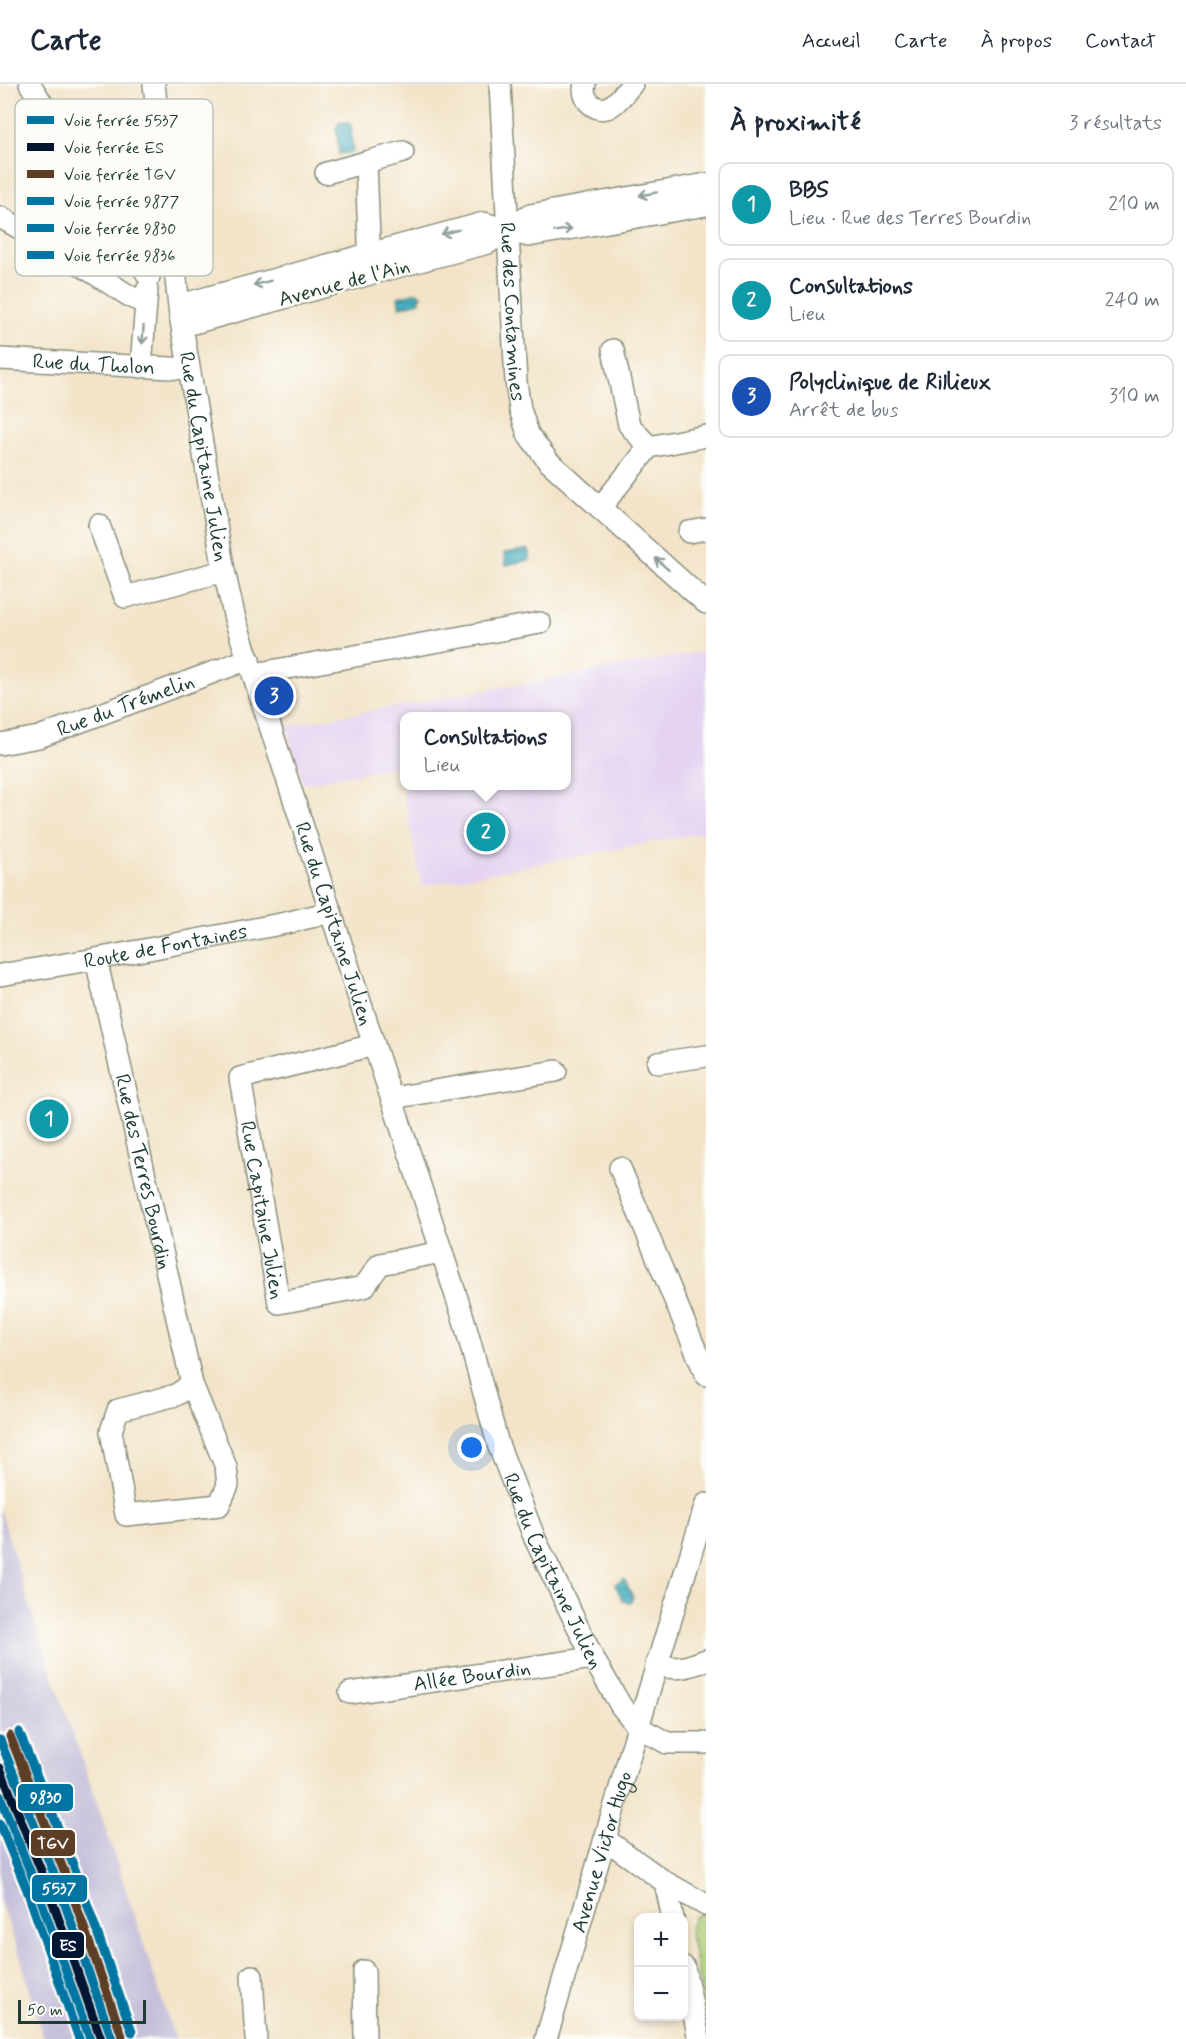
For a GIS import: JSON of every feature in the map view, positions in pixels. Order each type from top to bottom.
[{"type":"street","points":[[30,84],[39,99]]},
{"type":"street","name":"Rue du Capitaine Julien","points":[[154,84],[156,99]]},
{"type":"street","name":"Rue des Contamines","points":[[500,84],[507,229],[520,409],[528,434],[548,461],[706,603]]},
{"type":"street","points":[[585,84],[584,96],[589,104],[603,108],[611,106],[632,84]]},
{"type":"street","points":[[326,172],[403,152]]},
{"type":"street","points":[[366,162],[370,264]]},
{"type":"street","name":"Avenue de l'Ain","points":[[180,315],[194,323],[370,264],[488,243],[530,215],[706,183]]},
{"type":"street","points":[[507,229],[528,236],[706,205]]},
{"type":"street","points":[[0,217],[15,226]]},
{"type":"street","points":[[98,276],[145,303]]},
{"type":"street","points":[[141,367],[149,276]]},
{"type":"street","name":"Rue du Capitaine Julien","points":[[175,276],[224,572],[235,619],[463,1317],[498,1444],[535,1539],[593,1658],[621,1706],[638,1726]]},
{"type":"street","points":[[614,350],[629,425],[649,447]]},
{"type":"street","name":"Rue du Tholon","points":[[0,358],[189,369]]},
{"type":"street","points":[[600,508],[649,447],[706,436]]},
{"type":"street","points":[[99,525],[125,597],[224,572]]},
{"type":"street","name":"Rue du Trémelin","points":[[0,744],[39,737],[252,666],[540,622]]},
{"type":"street","name":"Route de Fontaines","points":[[0,975],[96,959],[331,912]]},
{"type":"street","name":"Rue des Terres Bourdin","points":[[96,959],[192,1384],[226,1467],[228,1485],[219,1505],[126,1515],[111,1431],[118,1410],[176,1395],[192,1384]]},
{"type":"street","name":"Rue Capitaine Julien","points":[[374,1046],[240,1078],[279,1303],[364,1287],[380,1264],[442,1252]]},
{"type":"street","points":[[658,1063],[706,1056]]},
{"type":"street","points":[[392,1098],[556,1071]]},
{"type":"street","points":[[620,1168],[706,1375]]},
{"type":"street","name":"Avenue Victor Hugo","points":[[546,2039],[706,1504]]},
{"type":"street","name":"Allée Bourdin","points":[[350,1693],[593,1658]]},
{"type":"street","points":[[656,1665],[683,1669],[706,1660]]},
{"type":"street","points":[[638,1726],[667,1743],[706,1743]]},
{"type":"street","points":[[605,1839],[665,1882],[706,1905]]},
{"type":"street","points":[[665,1882],[672,1913]]},
{"type":"street","points":[[364,1971],[365,2039]]},
{"type":"street","points":[[252,1976],[256,2039]]},
{"type":"street","points":[[688,1986],[699,2039]]},
{"type":"shaded area","points":[[706,651],[706,832],[422,886],[403,790],[571,790],[571,712],[400,712],[400,776],[398,766],[303,784],[286,726]]},
{"type":"shaded area","points":[[0,1509],[34,1621],[175,2039],[43,2039],[22,1962],[0,1902]]},
{"type":"green space","points":[[702,1913],[706,1915],[706,2014],[689,1929],[694,1917]]},
{"type":"water","points":[[348,122],[348,125],[351,125],[353,152],[339,154],[336,127],[339,126],[338,123]]},
{"type":"water","points":[[417,292],[422,296],[420,302],[400,307],[398,297]]},
{"type":"water","points":[[528,549],[530,560],[506,565],[504,553]]},
{"type":"water","points":[[624,1579],[633,1597],[632,1601],[627,1603],[623,1601],[615,1584]]},
{"type":"rail line","name":"9830","points":[[19,1732],[76,1872],[132,2032]]},
{"type":"rail line","name":"TGV","points":[[10,1736],[66,1876],[122,2036]]},
{"type":"rail line","name":"5537","points":[[0,1740],[56,1879],[112,2039]]},
{"type":"rail line","name":"ES","points":[[0,1768],[46,1883],[101,2039]]},
{"type":"rail line","name":"9877","points":[[0,1796],[36,1886],[90,2039]]},
{"type":"rail line","name":"9836","points":[[0,1824],[27,1890],[79,2039]]},
{"type":"place","name":"Polyclinique de Rillieux","points":[[274,696]]},
{"type":"place","name":"Consultations","points":[[486,832]]},
{"type":"place","name":"BBS","points":[[49,1119]]}]
